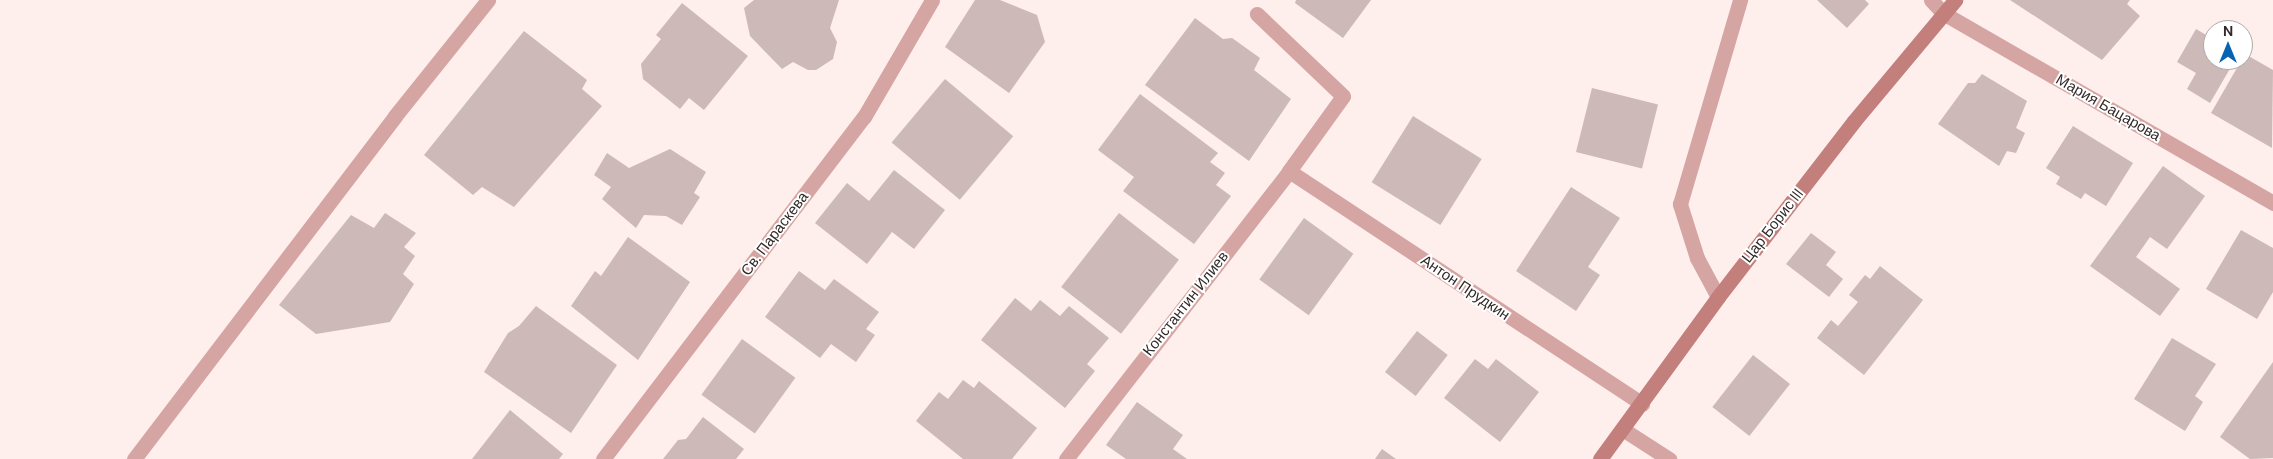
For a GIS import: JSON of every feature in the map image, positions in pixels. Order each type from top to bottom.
[{"type":"street","points":[[134,459],[383,132],[488,0]]},
{"type":"street","name":"Св. Параскева","points":[[603,459],[864,117],[932,0]]},
{"type":"street","points":[[1718,298],[1697,258],[1680,204],[1740,0]]},
{"type":"street","name":"Мария Бацарова","points":[[1931,0],[1943,13],[2273,203]]},
{"type":"street","name":"Цар Борис III","points":[[1600,459],[1624,430],[1718,298],[1854,121],[1955,0]]},
{"type":"street","name":"Константин Илиев","points":[[1066,459],[1289,171],[1343,96],[1257,14]]},
{"type":"street","name":"Антон Прудкин","points":[[1289,171],[1642,404]]},
{"type":"street","points":[[1624,430],[1669,459]]},
{"type":"building","points":[[754,0],[839,0],[830,28],[837,42],[833,59],[816,70],[808,70],[793,62],[782,69],[750,36],[744,8]]},
{"type":"building","points":[[975,0],[1000,0],[1037,15],[1045,42],[1009,93],[945,47]]},
{"type":"building","points":[[1296,0],[1371,0],[1343,38],[1295,3]]},
{"type":"building","points":[[1817,0],[1865,0],[1869,4],[1847,28]]},
{"type":"building","points":[[2010,0],[2130,0],[2127,4],[2140,16],[2102,60]]},
{"type":"building","points":[[682,3],[748,56],[704,110],[689,98],[680,109],[643,79],[641,64],[661,39],[656,35]]},
{"type":"building","points":[[1195,18],[1223,39],[1232,38],[1260,58],[1254,70],[1291,99],[1249,161],[1145,85]]},
{"type":"building","points":[[2196,29],[2203,33],[2203,70],[2229,70],[2210,103],[2187,89],[2196,73],[2177,62]]},
{"type":"building","points":[[524,31],[587,80],[582,89],[602,106],[514,207],[482,187],[473,195],[424,155]]},
{"type":"building","points":[[2253,59],[2273,70],[2272,148],[2211,113],[2236,70],[2253,70]]},
{"type":"building","points":[[1982,74],[2027,101],[2016,128],[2025,133],[2016,153],[2007,151],[1999,166],[1938,124],[1968,83],[1975,83]]},
{"type":"building","points":[[945,79],[1013,136],[960,200],[892,143]]},
{"type":"building","points":[[1592,88],[1658,104],[1642,168],[1576,152]]},
{"type":"building","points":[[1140,94],[1218,153],[1210,162],[1225,173],[1216,185],[1231,196],[1194,244],[1123,191],[1134,177],[1098,150]]},
{"type":"building","points":[[1413,116],[1482,159],[1440,225],[1372,182]]},
{"type":"building","points":[[2073,126],[2133,163],[2106,206],[2085,193],[2081,199],[2056,184],[2060,177],[2046,168]]},
{"type":"building","points":[[670,149],[706,172],[694,193],[700,197],[682,225],[666,216],[644,215],[636,228],[602,199],[611,187],[594,175],[607,153],[629,168]]},
{"type":"building","points":[[2163,166],[2205,196],[2167,249],[2150,237],[2136,257],[2180,289],[2160,316],[2090,266]]},
{"type":"building","points":[[894,170],[945,210],[914,249],[892,232],[867,264],[815,223],[847,183],[869,201]]},
{"type":"building","points":[[1571,187],[1620,218],[1588,267],[1600,275],[1576,311],[1516,271]]},
{"type":"building","points":[[385,213],[416,233],[404,247],[415,256],[403,274],[414,284],[390,322],[316,334],[279,305],[351,215],[374,228]]},
{"type":"building","points":[[1119,213],[1179,260],[1121,334],[1061,287]]},
{"type":"building","points":[[1304,218],[1353,254],[1309,315],[1259,279]]},
{"type":"building","points":[[2241,230],[2273,248],[2273,292],[2257,319],[2206,289]]},
{"type":"building","points":[[1811,233],[1836,252],[1826,265],[1843,279],[1829,297],[1786,264]]},
{"type":"building","points":[[628,237],[690,282],[638,360],[571,306],[595,271],[601,276]]},
{"type":"building","points":[[1880,266],[1923,300],[1864,375],[1817,338],[1831,320],[1838,326],[1858,302],[1849,295],[1865,275],[1870,279]]},
{"type":"building","points":[[799,271],[825,290],[834,279],[879,312],[866,329],[875,335],[856,362],[831,344],[820,358],[765,317]]},
{"type":"building","points":[[1015,298],[1031,311],[1040,300],[1060,316],[1069,306],[1109,338],[1087,364],[1095,371],[1065,408],[981,340]]},
{"type":"building","points":[[536,306],[617,365],[571,433],[484,372],[508,333],[519,326]]},
{"type":"building","points":[[1417,331],[1448,355],[1416,396],[1385,372]]},
{"type":"building","points":[[2172,338],[2216,364],[2195,396],[2203,402],[2185,431],[2134,399]]},
{"type":"building","points":[[742,339],[795,378],[755,434],[701,395]]},
{"type":"building","points":[[1753,355],[1790,384],[1749,436],[1712,407]]},
{"type":"building","points":[[1475,359],[1488,369],[1496,359],[1539,392],[1500,442],[1444,398]]},
{"type":"building","points":[[2273,362],[2273,458],[2250,459],[2220,437]]},
{"type":"building","points":[[963,380],[974,388],[979,381],[1037,428],[1012,459],[963,459],[916,421],[939,392],[948,399]]},
{"type":"building","points":[[1137,402],[1183,435],[1173,449],[1187,459],[1126,459],[1106,445]]},
{"type":"building","points":[[510,410],[563,454],[559,459],[472,459]]},
{"type":"building","points":[[703,417],[744,449],[736,459],[663,459],[678,440],[686,439]]},
{"type":"building","points":[[1382,449],[1396,459],[1375,459]]}]
